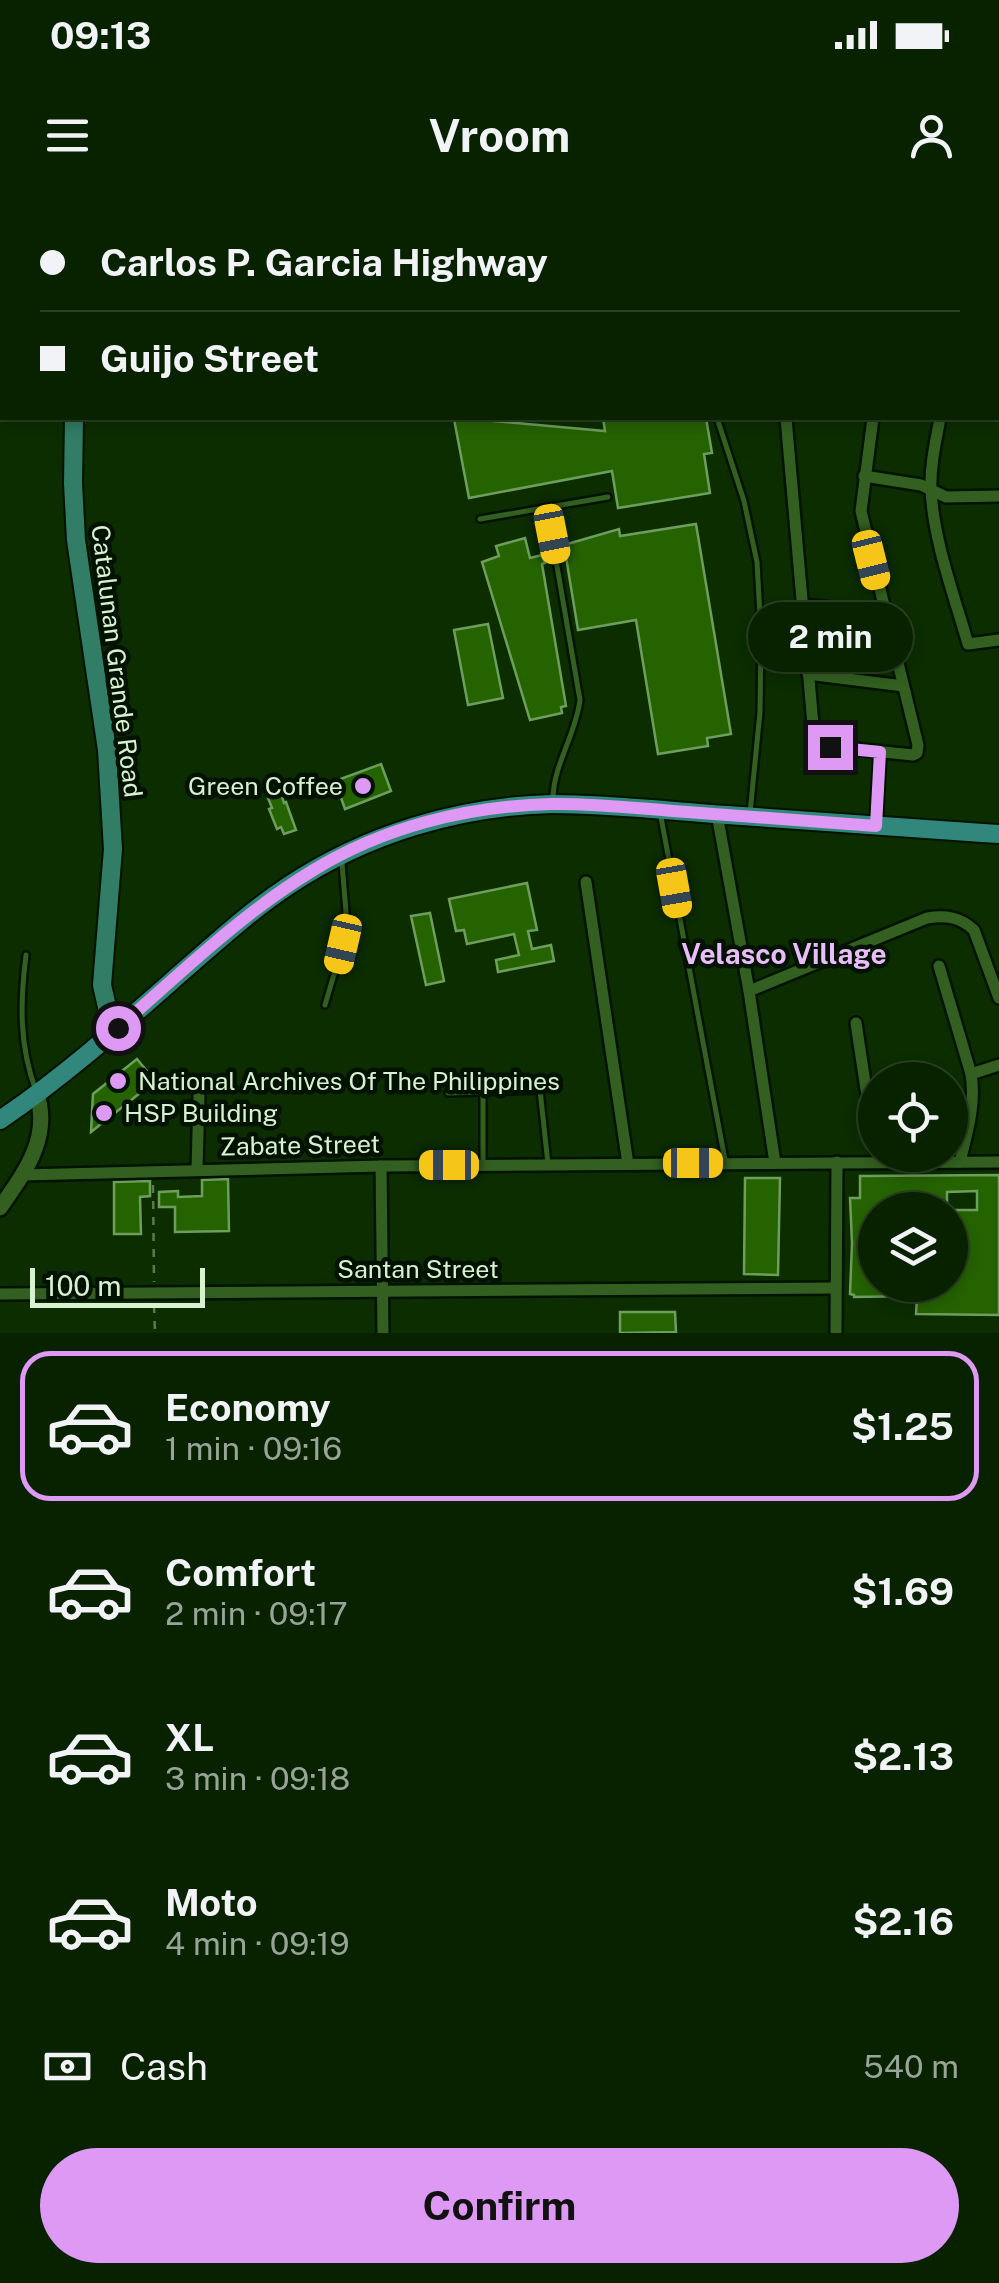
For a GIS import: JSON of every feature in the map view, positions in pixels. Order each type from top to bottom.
[{"type":"highway","points":[[0,1120],[118,1028],[258,908],[315,869],[341,854],[445,817],[553,804],[999,834]]},
{"type":"main road","name":"Catalunan Grande Road","points":[[74,420],[72,483],[76,540],[107,750],[112,829],[102,985],[118,1028]]},
{"type":"main road","points":[[0,1208],[22,1174],[42,1128],[37,1094]]},
{"type":"street","points":[[786,420],[813,732],[817,742],[830,747],[910,755],[917,753],[918,746],[860,511],[873,420]]},
{"type":"street","points":[[940,420],[930,490],[946,566],[968,644],[999,640]]},
{"type":"street","points":[[864,476],[912,482],[946,497],[999,496]]},
{"type":"street","points":[[802,605],[885,613]]},
{"type":"street","points":[[808,674],[903,686]]},
{"type":"street","points":[[876,826],[880,752]]},
{"type":"street","points":[[717,814],[775,1163]]},
{"type":"street","points":[[586,882],[628,1164]]},
{"type":"street","points":[[749,991],[928,918],[949,916],[974,930],[999,998]]},
{"type":"street","points":[[939,966],[971,1074],[973,1103],[968,1126]]},
{"type":"street","points":[[856,1024],[862,1062]]},
{"type":"street","points":[[971,1074],[999,1065]]},
{"type":"street","points":[[197,1170],[199,1094]]},
{"type":"street","name":"Zabate Street","points":[[22,1174],[837,1162],[858,1158]]},
{"type":"street","points":[[836,1333],[837,1162]]},
{"type":"street","name":"Zabate Street","points":[[968,1162],[999,1162]]},
{"type":"street","points":[[381,1166],[383,1333]]},
{"type":"street","name":"Santan Street","points":[[0,1294],[836,1288]]},
{"type":"lane","points":[[718,420],[744,501],[756,562],[761,635],[760,712],[750,816]]},
{"type":"lane","points":[[480,519],[608,498]]},
{"type":"lane","points":[[547,508],[580,700],[576,724],[554,783],[553,804]]},
{"type":"lane","points":[[659,810],[725,1163]]},
{"type":"lane","points":[[325,1005],[343,944],[346,912],[341,854]]},
{"type":"lane","points":[[26,955],[21,1032],[37,1094]]},
{"type":"lane","points":[[448,1093],[540,1090],[548,1164]]},
{"type":"lane","points":[[483,1092],[483,1165]]},
{"type":"path","points":[[152,1172],[155,1333]]},
{"type":"building","points":[[454,420],[605,431],[603,420],[706,420],[712,453],[704,454],[710,493],[618,508],[612,471],[469,498]]},
{"type":"building","points":[[696,524],[731,734],[707,738],[708,746],[658,754],[636,620],[578,630],[564,545],[619,529],[620,536]]},
{"type":"building","points":[[525,538],[530,558],[542,555],[545,563],[542,564],[566,706],[561,707],[562,713],[530,720],[482,562],[499,556],[496,546]]},
{"type":"building","points":[[488,624],[503,698],[468,705],[454,630]]},
{"type":"building","name":"Green Coffee","points":[[381,764],[391,791],[345,809],[335,781]]},
{"type":"building","points":[[281,793],[296,830],[284,834],[281,827],[277,829],[268,798]]},
{"type":"building","points":[[527,883],[537,930],[528,931],[532,949],[551,945],[554,961],[498,972],[496,960],[519,955],[514,934],[467,944],[464,930],[456,931],[449,899]]},
{"type":"building","points":[[430,913],[444,981],[426,985],[411,916]]},
{"type":"building","name":"HSP Building","points":[[137,1059],[155,1081],[91,1132],[93,1094]]},
{"type":"building","points":[[999,1175],[999,1315],[916,1314],[917,1302],[968,1302],[968,1210],[977,1210],[977,1191],[860,1192],[860,1176]]},
{"type":"building","points":[[745,1178],[780,1178],[778,1275],[744,1274]]},
{"type":"building","points":[[228,1179],[229,1231],[175,1232],[175,1207],[159,1207],[159,1192],[178,1191],[178,1197],[202,1196],[202,1180]]},
{"type":"building","points":[[150,1181],[150,1196],[140,1197],[141,1234],[114,1234],[114,1182]]},
{"type":"building","points":[[850,1198],[858,1198],[858,1297],[850,1294]]},
{"type":"building","points":[[620,1312],[675,1312],[676,1332],[620,1333]]},
{"type":"place","name":"Green Coffee","points":[[363,786]]},
{"type":"place","name":"National Archives Of The Philippines","points":[[118,1081]]},
{"type":"place","name":"HSP Building","points":[[104,1113]]},
{"type":"district","name":"Velasco Village","points":[[784,953]]},
{"type":"route","points":[[118,1028],[287,887],[355,848],[445,817],[553,804],[876,826],[880,752],[830,747]]}]
